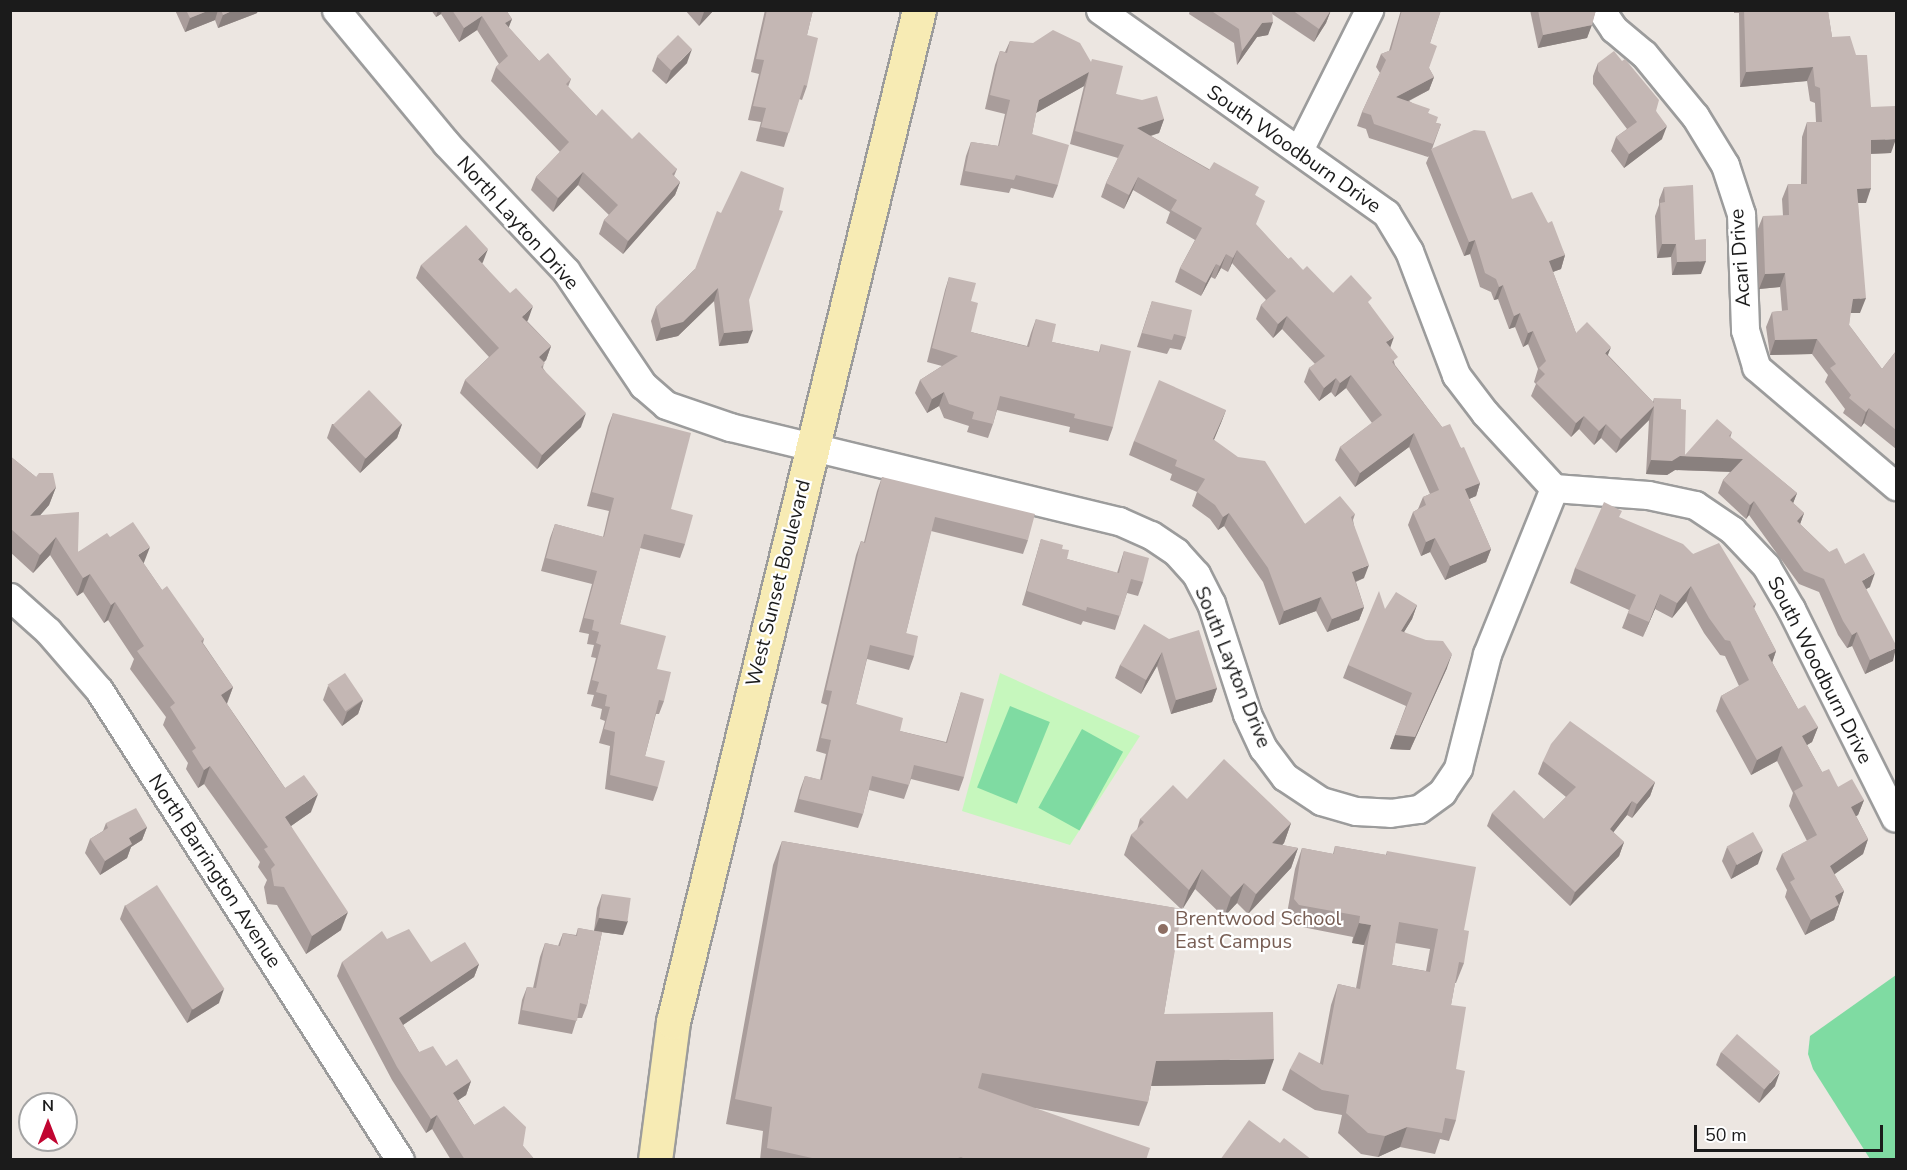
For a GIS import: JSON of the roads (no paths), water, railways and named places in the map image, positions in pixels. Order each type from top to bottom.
[{"type":"main road","name":"West Sunset Boulevard","points":[[655,1160],[673,1022],[919,10]]},
{"type":"street","name":"North Layton Drive","points":[[336,10],[446,143],[566,271],[643,385],[666,405],[693,417],[811,447]]},
{"type":"street","name":"South Woodburn Drive","points":[[1100,10],[1386,213],[1409,250],[1456,375],[1485,413],[1554,488],[1648,495],[1695,505],[1732,530],[1766,566],[1791,609],[1895,818]]},
{"type":"street","points":[[1299,150],[1369,10]]},
{"type":"street","name":"Acari Drive","points":[[1601,10],[1614,29],[1644,54],[1695,116],[1725,165],[1741,214],[1745,330],[1756,367],[1896,486]]},
{"type":"street","name":"South Layton Drive","points":[[811,447],[1119,521],[1151,535],[1176,552],[1196,574],[1211,603],[1247,714],[1263,748],[1285,777],[1322,801],[1356,811],[1390,813],[1419,809],[1442,792],[1458,768],[1487,654],[1554,488]]},
{"type":"street","name":"North Barrington Avenue","points":[[10,597],[48,631],[99,690],[399,1160]]},
{"type":"place","name":"Brentwood School East Campus","points":[[1163,929]]}]
